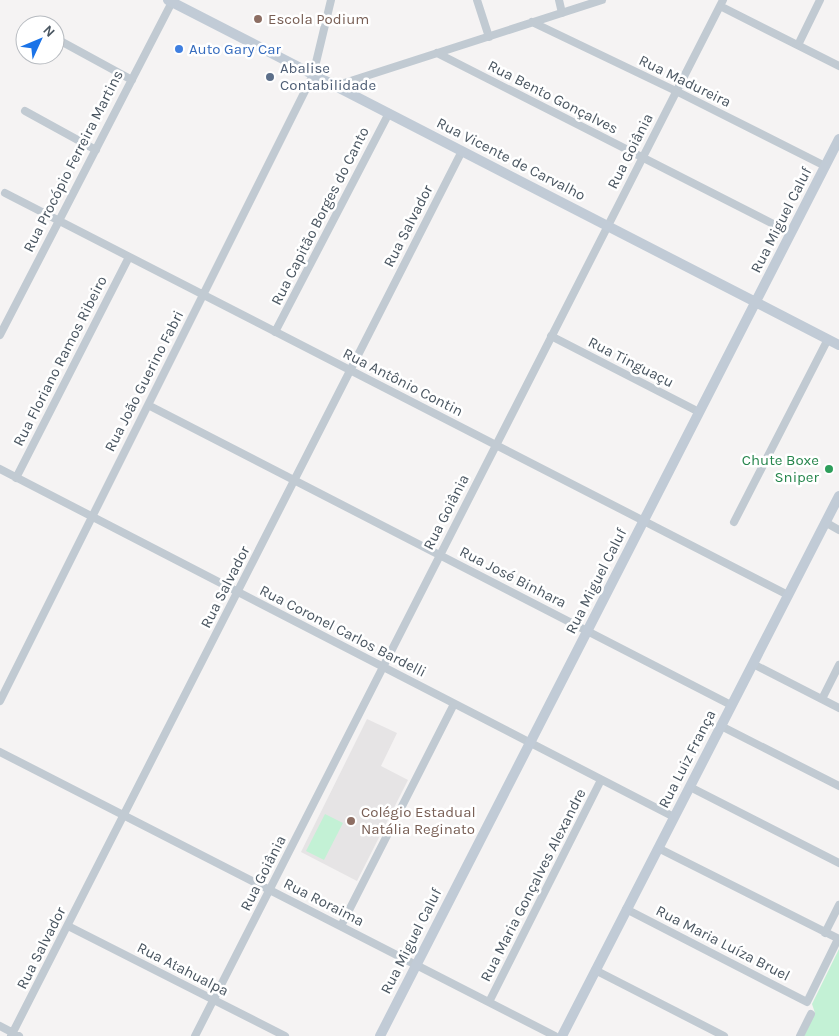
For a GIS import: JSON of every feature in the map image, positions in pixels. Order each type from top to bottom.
[{"type":"main road","name":"Rua Vicente de Carvalho","points":[[171,1],[839,345]]},
{"type":"main road","name":"Rua Miguel Caluf","points":[[380,1036],[839,139]]},
{"type":"main road","name":"Rua Luiz França","points":[[562,1036],[839,496]]},
{"type":"street","name":"Rua João Guerino Fabri","points":[[0,701],[313,75],[331,0]]},
{"type":"street","points":[[478,0],[489,37]]},
{"type":"street","points":[[559,0],[562,13]]},
{"type":"street","points":[[335,86],[602,0]]},
{"type":"street","points":[[798,45],[820,0]]},
{"type":"street","name":"Rua Procópio Ferreira Martins","points":[[0,335],[171,1]]},
{"type":"street","points":[[721,3],[839,66]]},
{"type":"street","name":"Rua Goiânia","points":[[195,1036],[721,3]]},
{"type":"street","name":"Rua Madureira","points":[[532,22],[676,91],[825,166]]},
{"type":"street","points":[[65,43],[132,80]]},
{"type":"street","name":"Rua Bento Gonçalves","points":[[437,53],[791,233]]},
{"type":"street","points":[[25,111],[96,150]]},
{"type":"street","name":"Rua Capitão Borges do Canto","points":[[276,332],[389,113]]},
{"type":"street","name":"Rua Salvador","points":[[14,1035],[462,151]]},
{"type":"street","name":"Rua Antônio Contin","points":[[5,194],[788,595]]},
{"type":"street","name":"Rua Floriano Ramos Ribeiro","points":[[16,478],[128,257]]},
{"type":"street","name":"Rua Tinguaçu","points":[[551,336],[699,412]]},
{"type":"street","points":[[734,522],[828,339]]},
{"type":"street","name":"Rua José Binhara","points":[[148,404],[732,705]]},
{"type":"street","name":"Rua Coronel Carlos Bardelli","points":[[0,469],[674,818]]},
{"type":"street","points":[[825,522],[839,530]]},
{"type":"street","points":[[752,664],[839,708]]},
{"type":"street","points":[[822,699],[839,665]]},
{"type":"street","points":[[341,926],[454,704]]},
{"type":"street","points":[[721,726],[839,786]]},
{"type":"street","name":"Rua Roraima","points":[[0,752],[555,1036]]},
{"type":"street","name":"Rua Maria Gonçalves Alexandre","points":[[489,1002],[601,780]]},
{"type":"street","points":[[690,786],[839,862]]},
{"type":"street","points":[[658,848],[838,939]]},
{"type":"street","points":[[825,932],[839,905]]},
{"type":"street","name":"Rua Maria Luíza Bruel","points":[[626,909],[807,1002],[838,939]]},
{"type":"street","name":"Rua Atahualpa","points":[[68,926],[285,1036]]},
{"type":"street","points":[[595,970],[724,1036]]},
{"type":"street","points":[[800,1036],[811,1014]]},
{"type":"street","points":[[0,1026],[14,1035]]},
{"type":"shaded area","name":"Colégio Estadual Natália Reginato","points":[[367,719],[397,733],[381,766],[408,780],[357,881],[301,852]]},
{"type":"green space","points":[[325,814],[343,823],[324,860],[306,851]]},
{"type":"green space","points":[[839,949],[839,1036],[804,1036],[815,1013],[812,1004]]},
{"type":"place","name":"Escola Podium","points":[[258,19]]},
{"type":"place","name":"Auto Gary Car","points":[[179,49]]},
{"type":"place","name":"Abalise Contabilidade","points":[[270,77]]},
{"type":"place","name":"Chute Boxe Sniper","points":[[829,469]]},
{"type":"place","name":"Colégio Estadual Natália Reginato","points":[[351,821]]}]
